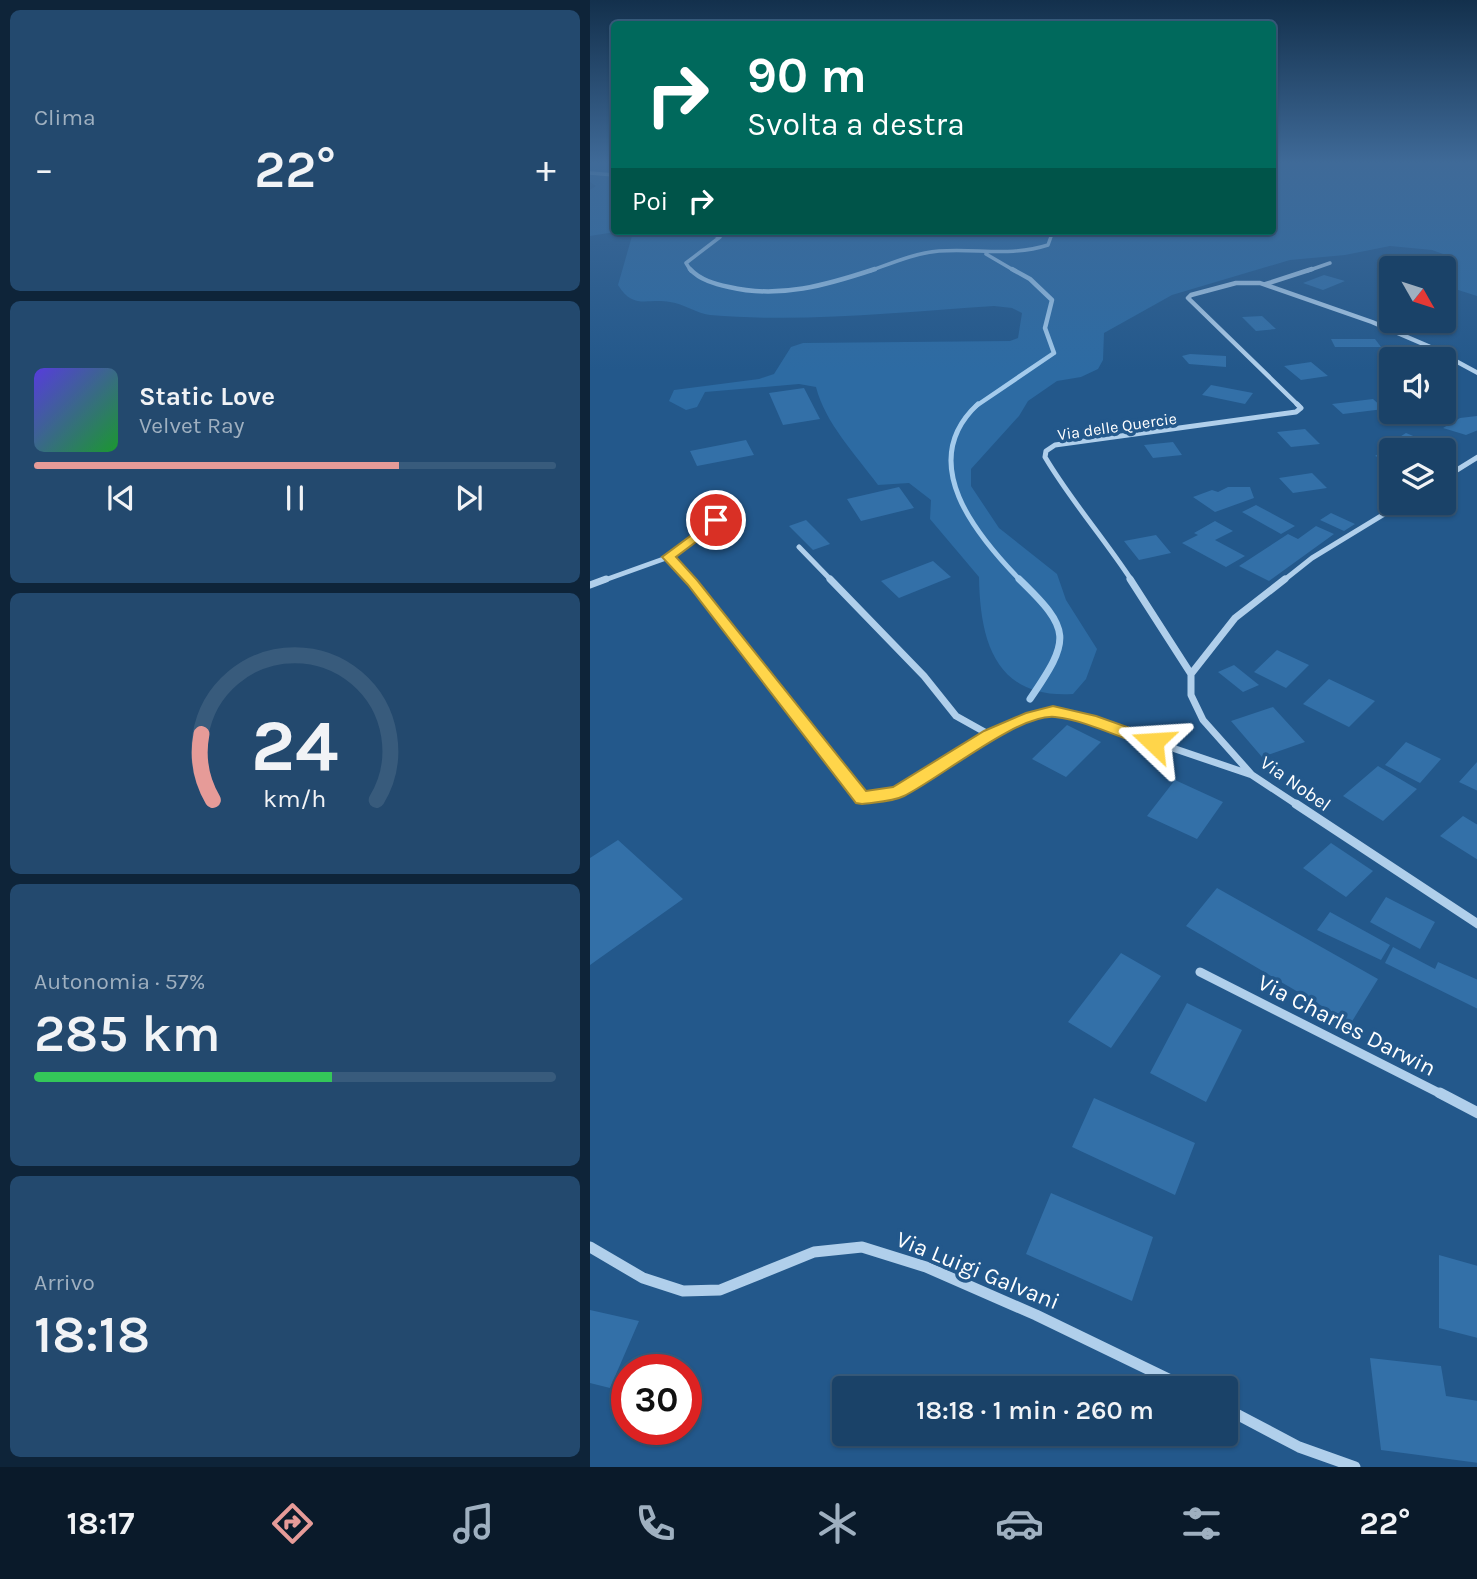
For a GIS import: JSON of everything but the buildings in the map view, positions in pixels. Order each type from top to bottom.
[{"type":"street","points":[[1266,285],[1330,263]]},
{"type":"street","name":"Via delle Quercie","points":[[1191,674],[1108,544],[1065,491],[1045,457],[1046,451],[1055,445],[1296,412],[1300,408],[1188,298],[1201,291],[1236,283],[1266,285]]},
{"type":"street","points":[[1266,285],[1408,338],[1477,373]]},
{"type":"street","points":[[1456,470],[1477,457]]},
{"type":"street","points":[[1191,674],[1235,618],[1312,558],[1383,515]]},
{"type":"street","points":[[590,585],[669,557],[716,520]]},
{"type":"street","points":[[799,547],[924,676],[956,716],[990,735]]},
{"type":"street","points":[[669,557],[693,583],[862,798],[897,792],[990,735],[1032,716],[1053,712],[1090,720],[1252,775]]},
{"type":"street","name":"Via Nobel","points":[[1191,674],[1191,695],[1203,720],[1252,775],[1477,924]]},
{"type":"street","name":"Via Charles Darwin","points":[[1200,972],[1477,1113]]},
{"type":"street","name":"Via Luigi Galvani","points":[[590,1247],[643,1279],[683,1291],[721,1290],[814,1252],[862,1247],[939,1272],[1162,1376]]},
{"type":"street","points":[[1238,1415],[1299,1447],[1355,1467]]},
{"type":"shaded area","points":[[590,232],[611,232],[611,233],[590,236]]},
{"type":"shaded area","points":[[1477,232],[1477,296],[1456,289],[1456,256],[1432,250],[1390,246],[1345,255],[1290,260],[1172,295],[1104,333],[1103,360],[1098,369],[1081,377],[1057,381],[1028,401],[1019,416],[971,469],[971,486],[999,528],[1057,574],[1066,600],[1097,649],[1086,679],[1073,694],[1047,693],[1026,687],[1010,676],[997,662],[983,623],[979,577],[930,519],[931,500],[909,483],[878,485],[834,426],[816,387],[799,384],[705,392],[697,407],[686,410],[669,401],[674,390],[759,379],[774,374],[791,347],[803,343],[1010,341],[1018,338],[1022,313],[1012,308],[994,306],[817,317],[710,315],[670,302],[635,300],[629,298],[618,285],[632,236],[630,235]]},
{"type":"waterway","points":[[691,271],[686,263],[720,237],[714,235]]},
{"type":"waterway","points":[[870,271],[930,252],[1034,249],[1048,245],[1052,235]]},
{"type":"waterway","points":[[986,254],[1015,271]]},
{"type":"waterway","points":[[690,269],[703,279],[718,284],[766,292],[821,285],[875,269]]},
{"type":"waterway","points":[[977,405],[1054,353],[1045,328],[1052,300],[1030,279],[1012,269]]},
{"type":"waterway","points":[[977,405],[960,426],[952,450],[952,473],[959,497],[971,520],[986,542],[1021,581]]},
{"type":"waterway","points":[[1021,581],[1049,611],[1060,636],[1059,648],[1053,662],[1030,699]]},
{"type":"route","points":[[716,520],[669,557],[693,583],[862,798],[897,792],[990,735],[1032,716],[1053,712],[1090,720],[1153,742]]}]
